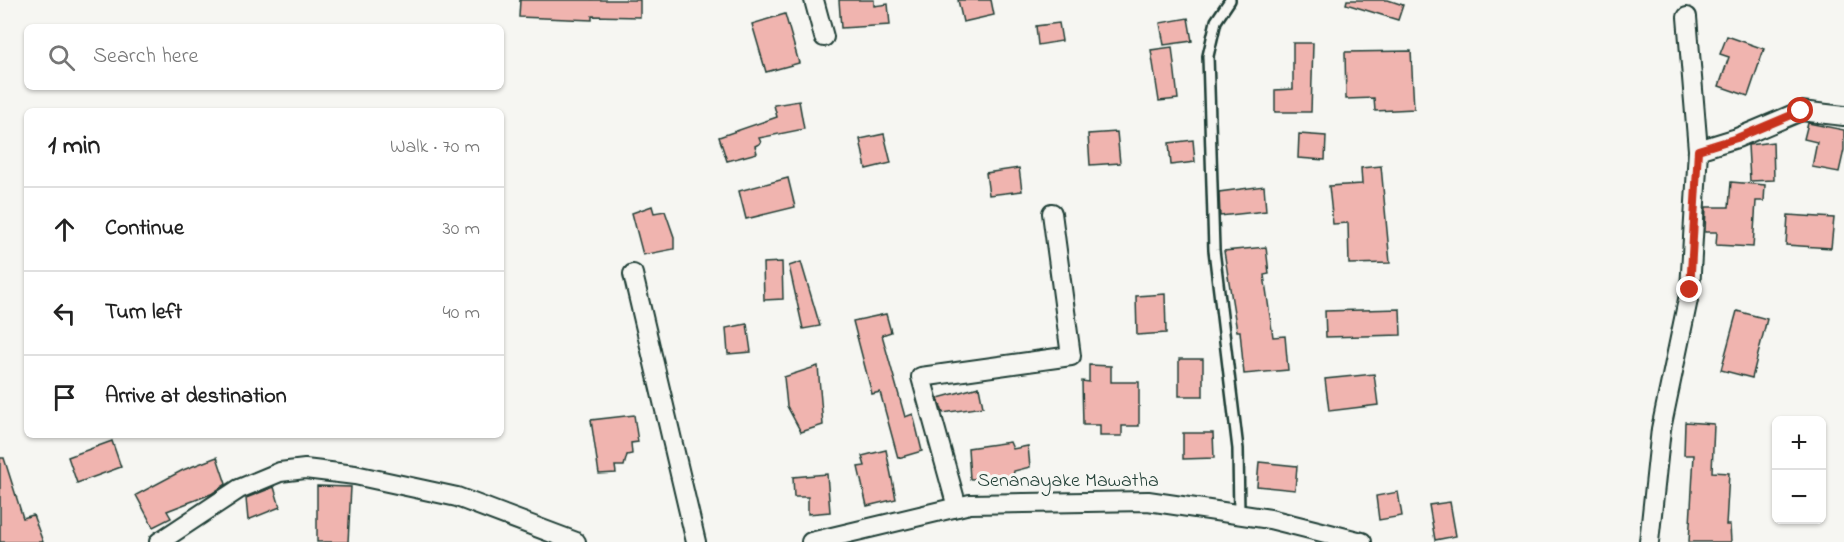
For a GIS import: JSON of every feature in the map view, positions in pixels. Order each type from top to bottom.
[{"type":"street","points":[[814,0],[824,38]]},
{"type":"street","points":[[1649,542],[1661,429],[1690,290],[1698,150],[1687,17]]},
{"type":"street","points":[[1698,150],[1737,138],[1801,111],[1844,116]]},
{"type":"street","points":[[957,507],[921,377],[1071,356],[1052,213]]},
{"type":"street","points":[[633,274],[696,542]]},
{"type":"street","points":[[159,542],[239,489],[280,472],[305,470],[355,475],[457,497],[576,542]]},
{"type":"street","name":"Senanayake Mawatha","points":[[811,542],[970,504],[1148,501],[1239,514],[1362,542]]},
{"type":"lane","points":[[1230,0],[1215,21],[1208,56],[1214,250],[1238,449],[1239,514]]},
{"type":"building","points":[[520,0],[640,0],[640,17],[592,16],[592,20],[519,17]]},
{"type":"building","points":[[839,0],[874,0],[874,6],[888,4],[890,25],[841,28]]},
{"type":"building","points":[[958,0],[991,0],[994,15],[963,22]]},
{"type":"building","points":[[1347,0],[1388,0],[1403,5],[1398,20],[1346,4]]},
{"type":"building","points":[[785,14],[799,63],[766,72],[752,24]]},
{"type":"building","points":[[1188,18],[1192,41],[1164,45],[1160,23]]},
{"type":"building","points":[[1059,23],[1062,41],[1038,45],[1036,26]]},
{"type":"building","points":[[1727,36],[1764,49],[1748,96],[1719,86],[1729,57],[1720,54]]},
{"type":"building","points":[[1293,43],[1313,43],[1311,112],[1275,112],[1275,90],[1293,89]]},
{"type":"building","points":[[1172,47],[1178,99],[1159,101],[1151,50]]},
{"type":"building","points":[[1411,51],[1414,109],[1375,111],[1374,98],[1346,99],[1345,52]]},
{"type":"building","points":[[799,101],[804,129],[759,138],[761,143],[755,146],[757,153],[727,161],[719,137],[777,117],[774,105]]},
{"type":"building","points":[[1808,123],[1844,130],[1844,150],[1839,172],[1812,167],[1817,142],[1804,139]]},
{"type":"building","points":[[1117,132],[1120,163],[1090,165],[1088,134]]},
{"type":"building","points":[[884,134],[891,163],[866,169],[860,139]]},
{"type":"building","points":[[1299,134],[1326,136],[1325,160],[1298,158]]},
{"type":"building","points":[[1193,140],[1195,162],[1171,165],[1169,143]]},
{"type":"building","points":[[1773,142],[1774,180],[1750,181],[1748,145]]},
{"type":"building","points":[[1381,166],[1390,263],[1349,264],[1348,223],[1333,224],[1329,186],[1362,184],[1361,168]]},
{"type":"building","points":[[1019,168],[1022,191],[989,195],[986,173]]},
{"type":"building","points":[[788,178],[795,207],[746,219],[739,191]]},
{"type":"building","points":[[1731,182],[1765,185],[1764,201],[1756,201],[1753,247],[1716,245],[1717,232],[1705,232],[1706,207],[1729,207]]},
{"type":"building","points":[[1264,186],[1266,211],[1220,216],[1219,192]]},
{"type":"building","points":[[652,206],[654,213],[665,211],[674,237],[674,249],[643,255],[632,213]]},
{"type":"building","points":[[1788,215],[1834,218],[1831,248],[1786,245]]},
{"type":"building","points":[[1266,247],[1269,274],[1264,275],[1273,337],[1285,336],[1288,370],[1244,374],[1240,331],[1237,331],[1224,251]]},
{"type":"building","points":[[782,262],[783,299],[764,300],[763,263]]},
{"type":"building","points":[[801,262],[820,326],[803,329],[789,266]]},
{"type":"building","points":[[1165,294],[1166,333],[1137,335],[1136,296]]},
{"type":"building","points":[[1400,309],[1401,335],[1326,337],[1325,311]]},
{"type":"building","points":[[1737,311],[1767,319],[1752,378],[1721,370]]},
{"type":"building","points":[[886,314],[891,332],[882,335],[905,417],[913,414],[922,451],[898,458],[880,392],[872,394],[853,321]]},
{"type":"building","points":[[747,324],[751,352],[728,354],[726,328]]},
{"type":"building","points":[[1179,359],[1203,359],[1203,396],[1179,396]]},
{"type":"building","points":[[1089,365],[1111,366],[1111,382],[1139,382],[1139,426],[1122,426],[1122,436],[1100,436],[1100,425],[1083,425],[1082,381],[1089,382]]},
{"type":"building","points":[[818,366],[823,425],[801,432],[787,406],[784,377]]},
{"type":"building","points":[[1374,374],[1378,405],[1329,411],[1325,379]]},
{"type":"building","points":[[979,387],[983,407],[943,413],[938,398]]},
{"type":"building","points":[[634,415],[638,442],[631,443],[632,454],[627,455],[624,466],[615,466],[616,473],[599,474],[591,420]]},
{"type":"building","points":[[1685,422],[1714,424],[1712,472],[1729,473],[1726,525],[1730,525],[1731,542],[1689,542],[1694,455],[1684,455]]},
{"type":"building","points":[[1183,433],[1213,433],[1214,458],[1183,459]]},
{"type":"building","points":[[112,441],[121,467],[77,483],[68,457]]},
{"type":"building","points":[[1010,442],[1013,449],[1028,446],[1030,467],[1014,471],[1013,477],[970,479],[968,448]]},
{"type":"building","points":[[886,450],[896,499],[867,506],[858,467],[865,466],[862,456]]},
{"type":"building","points":[[217,457],[226,484],[211,494],[167,511],[171,518],[153,527],[136,495],[183,470]]},
{"type":"building","points":[[0,458],[4,458],[23,518],[33,515],[43,542],[0,542]]},
{"type":"building","points":[[1259,462],[1297,466],[1295,490],[1257,486]]},
{"type":"building","points":[[827,474],[830,512],[808,514],[808,497],[794,497],[793,477]]},
{"type":"building","points":[[317,486],[351,487],[348,542],[317,542]]},
{"type":"building","points":[[274,487],[280,507],[248,520],[246,498]]},
{"type":"building","points":[[1398,492],[1402,516],[1379,520],[1376,496]]},
{"type":"building","points":[[1450,502],[1456,536],[1435,540],[1429,505]]},
{"type":"route","points":[[1690,290],[1698,150],[1737,138],[1801,111]]}]
